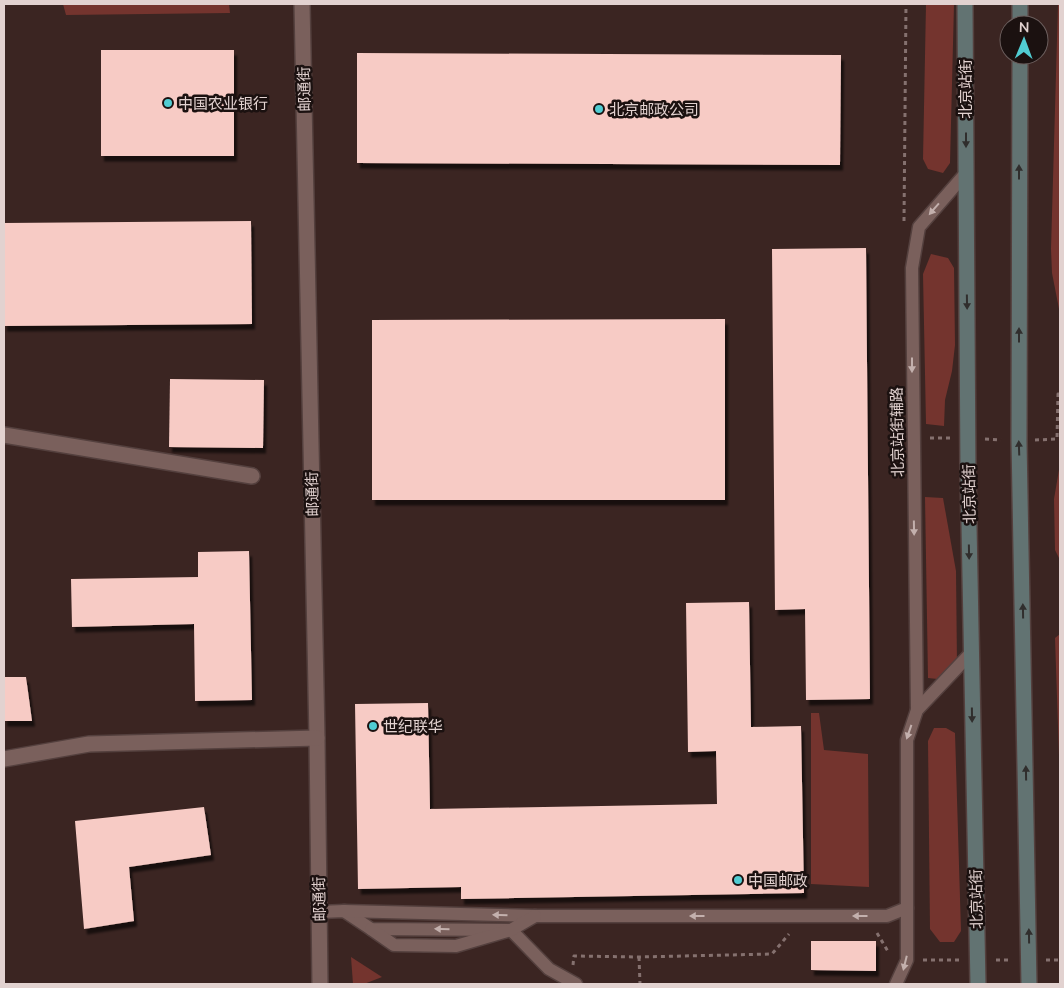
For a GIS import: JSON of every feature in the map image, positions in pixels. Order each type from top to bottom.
[{"type":"main road","name":"北京站街","points":[[965,4],[971,653],[978,984]]},
{"type":"main road","points":[[1020,65],[1019,441],[1029,984]]},
{"type":"street","name":"邮通街","points":[[302,4],[317,738],[320,984]]},
{"type":"street","points":[[4,435],[252,476]]},
{"type":"street","points":[[4,759],[89,744],[317,738]]},
{"type":"lane","name":"北京站街辅路","points":[[917,710],[912,268],[919,227],[966,173]]},
{"type":"lane","points":[[896,984],[907,960],[907,740],[917,710],[971,653]]},
{"type":"lane","points":[[320,912],[535,916],[887,916],[907,908]]},
{"type":"lane","points":[[344,911],[371,929],[510,930],[535,916]]},
{"type":"lane","points":[[510,930],[549,969],[576,984]]},
{"type":"path","points":[[904,224],[906,4]]},
{"type":"path","points":[[913,438],[969,438],[1019,441],[1057,439],[1058,394],[1060,394]]},
{"type":"path","points":[[574,956],[639,957],[772,954],[793,929]]},
{"type":"path","points":[[875,929],[894,960],[1060,960]]},
{"type":"path","points":[[639,957],[640,984]]},
{"type":"shaded area","points":[[63,4],[229,4],[230,13],[66,15]]},
{"type":"shaded area","points":[[926,4],[954,4],[950,163],[943,173],[928,169],[923,159]]},
{"type":"shaded area","points":[[1058,4],[1060,4],[1060,314],[1052,273],[1051,249]]},
{"type":"shaded area","points":[[931,254],[948,258],[954,268],[955,345],[952,371],[945,400],[944,426],[926,424],[923,274]]},
{"type":"shaded area","points":[[1060,464],[1060,560],[1055,550],[1054,499]]},
{"type":"shaded area","points":[[925,497],[943,498],[956,571],[957,665],[947,680],[928,678]]},
{"type":"shaded area","points":[[1060,634],[1060,785],[1055,638]]},
{"type":"shaded area","points":[[811,713],[819,713],[824,750],[868,754],[869,887],[811,884]]},
{"type":"shaded area","points":[[934,728],[946,728],[955,733],[961,931],[954,942],[940,942],[930,929],[928,741]]},
{"type":"shaded area","points":[[351,957],[382,977],[364,984],[353,984]]},
{"type":"building","name":"中国农业银行","points":[[101,50],[234,50],[234,156],[101,156]]},
{"type":"building","name":"北京邮政公司","points":[[357,53],[841,55],[840,165],[357,163]]},
{"type":"building","points":[[251,221],[252,324],[4,326],[4,223]]},
{"type":"building","points":[[866,248],[870,699],[806,700],[805,609],[775,610],[772,249]]},
{"type":"building","points":[[725,319],[725,500],[372,500],[372,320]]},
{"type":"building","points":[[170,379],[264,380],[263,448],[169,447]]},
{"type":"building","points":[[249,551],[252,700],[195,701],[194,624],[72,627],[71,579],[198,577],[198,552]]},
{"type":"building","points":[[749,602],[751,727],[801,726],[804,893],[461,899],[461,887],[358,889],[355,704],[428,703],[430,809],[717,804],[716,751],[688,752],[686,603]]},
{"type":"building","points":[[4,677],[26,677],[32,721],[4,721]]},
{"type":"building","points":[[204,807],[211,855],[129,867],[134,921],[84,929],[75,821]]},
{"type":"building","points":[[811,941],[876,941],[876,971],[811,970]]},
{"type":"place","name":"中国农业银行","points":[[168,103]]},
{"type":"place","name":"北京邮政公司","points":[[599,109]]},
{"type":"place","name":"世纪联华","points":[[373,726]]},
{"type":"place","name":"中国邮政","points":[[738,880]]}]
